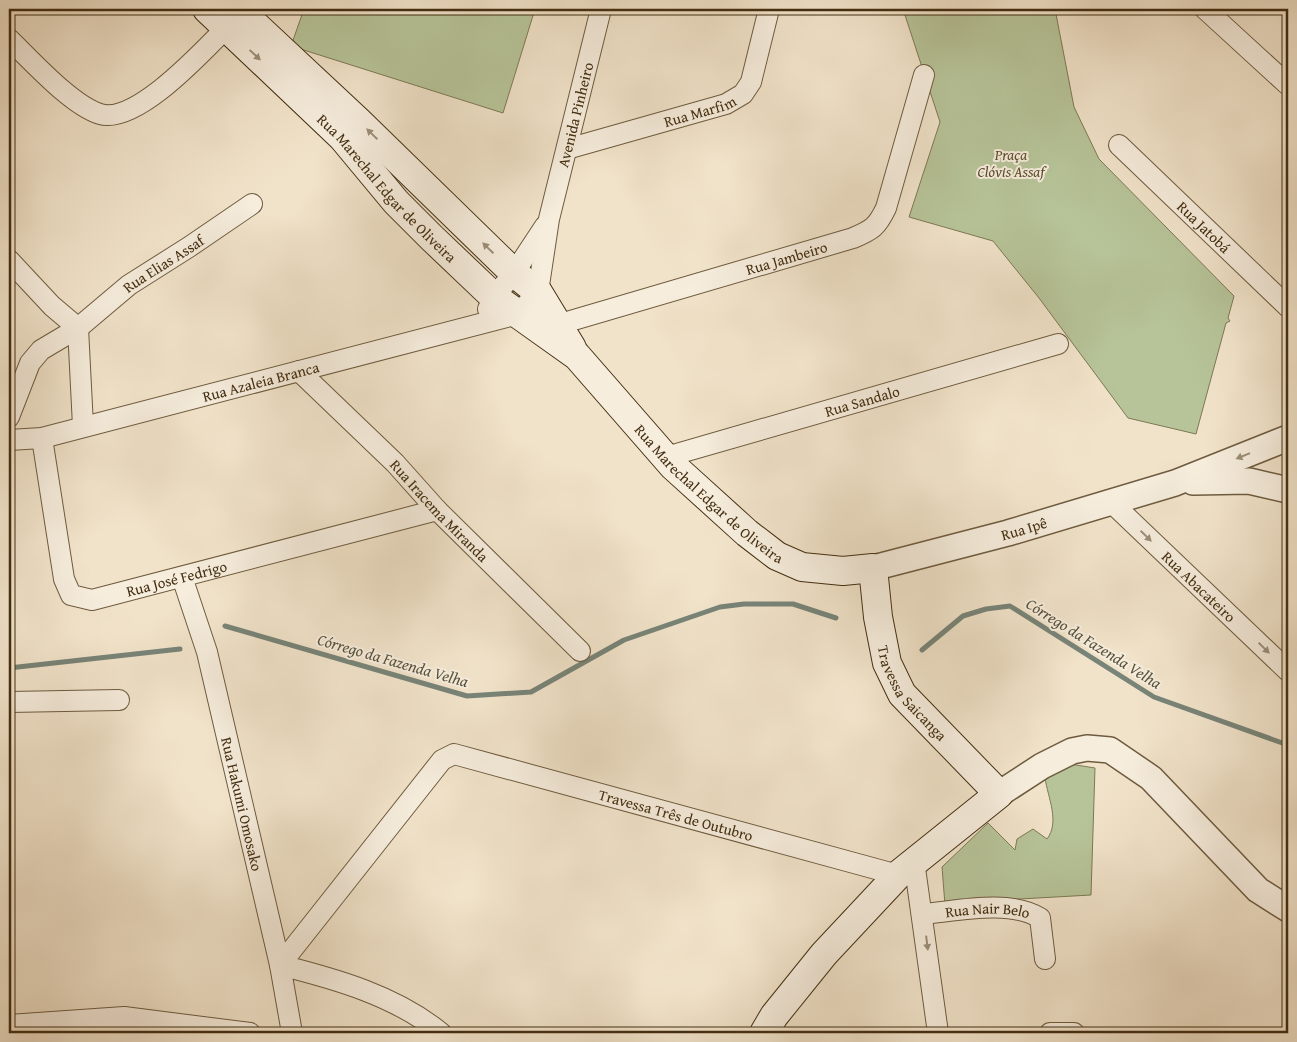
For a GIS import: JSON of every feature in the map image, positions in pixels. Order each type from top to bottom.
[{"type":"main road","name":"Rua Marechal Edgar de Oliveira","points":[[207,9],[232,18],[359,122],[514,273],[538,292],[553,329],[666,458],[747,533],[777,556],[802,567],[843,571],[873,568]]},
{"type":"main road","name":"Rua Marechal Edgar de Oliveira","points":[[232,18],[342,137],[396,202],[494,296],[518,314],[553,329]]},
{"type":"main road","name":"Travessa Saicanga","points":[[873,568],[878,617],[888,663],[902,694],[1000,794]]},
{"type":"main road","points":[[760,1032],[824,954],[906,868],[1000,794]]},
{"type":"street","points":[[198,9],[204,22],[207,37],[205,49]]},
{"type":"street","name":"Avenida Pinheiro","points":[[538,292],[549,219],[601,9]]},
{"type":"street","name":"Rua Marfim","points":[[567,149],[726,104],[743,94],[751,82],[769,9]]},
{"type":"street","points":[[1205,9],[1288,85]]},
{"type":"street","points":[[9,39],[70,96],[101,114],[121,112],[141,103],[180,75],[232,18]]},
{"type":"street","name":"Rua Jambeiro","points":[[553,329],[869,232],[879,223],[886,208],[924,75]]},
{"type":"street","name":"Rua Jatobá","points":[[1119,145],[1288,307]]},
{"type":"street","name":"Rua Elias Assaf","points":[[9,417],[35,356],[41,350],[78,328],[129,285],[252,204]]},
{"type":"street","name":"Avenida Pinheiro","points":[[494,296],[514,273],[549,219]]},
{"type":"street","points":[[9,260],[52,306],[78,328],[83,426]]},
{"type":"street","points":[[518,314],[538,292]]},
{"type":"street","points":[[480,324],[494,296]]},
{"type":"street","name":"Rua Azaleia Branca","points":[[9,440],[42,438],[518,314]]},
{"type":"street","name":"Rua Sandalo","points":[[666,458],[1058,344]]},
{"type":"street","name":"Rua Iracema Miranda","points":[[299,371],[395,463],[437,510],[580,651]]},
{"type":"street","name":"Rua José Fedrigo","points":[[42,438],[64,579],[71,595],[92,600],[437,510]]},
{"type":"street","name":"Rua Ipê","points":[[873,568],[1008,533],[1175,483],[1288,438]]},
{"type":"street","name":"Rua Ipê","points":[[1175,483],[1248,481],[1288,490]]},
{"type":"street","name":"Rua Abacateiro","points":[[1111,502],[1288,671]]},
{"type":"street","name":"Rua Hakumi Omosako","points":[[182,577],[207,652],[280,965],[292,1033]]},
{"type":"street","points":[[9,702],[119,700]]},
{"type":"street","points":[[1000,794],[1042,766],[1072,751],[1087,748],[1110,750],[1151,778],[1258,890],[1288,910]]},
{"type":"street","name":"Travessa Três de Outubro","points":[[280,965],[442,760],[454,754],[906,868]]},
{"type":"street","points":[[906,868],[923,914],[938,1033]]},
{"type":"street","name":"Rua Nair Belo","points":[[923,914],[990,909],[1020,909],[1030,912],[1040,918],[1045,959]]},
{"type":"street","points":[[280,965],[373,993],[403,1008],[441,1033]]},
{"type":"street","points":[[9,1025],[124,1017],[242,1032]]},
{"type":"street","points":[[1050,1033],[1074,1033]]},
{"type":"green space","points":[[304,9],[535,9],[503,113],[291,46]]},
{"type":"green space","name":"Praça Clóvis Assaf","points":[[903,9],[1055,9],[1074,107],[1099,159],[1234,296],[1228,318],[1230,321],[1226,323],[1196,434],[1128,418],[1039,298],[993,241],[909,217],[940,122]]},
{"type":"green space","points":[[1070,764],[1095,768],[1091,895],[945,905],[942,867],[988,823],[1015,850],[1017,839],[1033,829],[1047,839],[1053,825],[1053,818],[1045,778]]},
{"type":"waterway","name":"Córrego da Fazenda Velha","points":[[225,626],[467,696],[531,692],[624,640],[720,607],[744,604],[793,604],[836,618]]},
{"type":"waterway","name":"Córrego da Fazenda Velha","points":[[922,650],[963,616],[986,609],[1010,606],[1154,697],[1288,745]]},
{"type":"waterway","name":"Córrego da Fazenda Velha","points":[[9,668],[180,649]]}]
